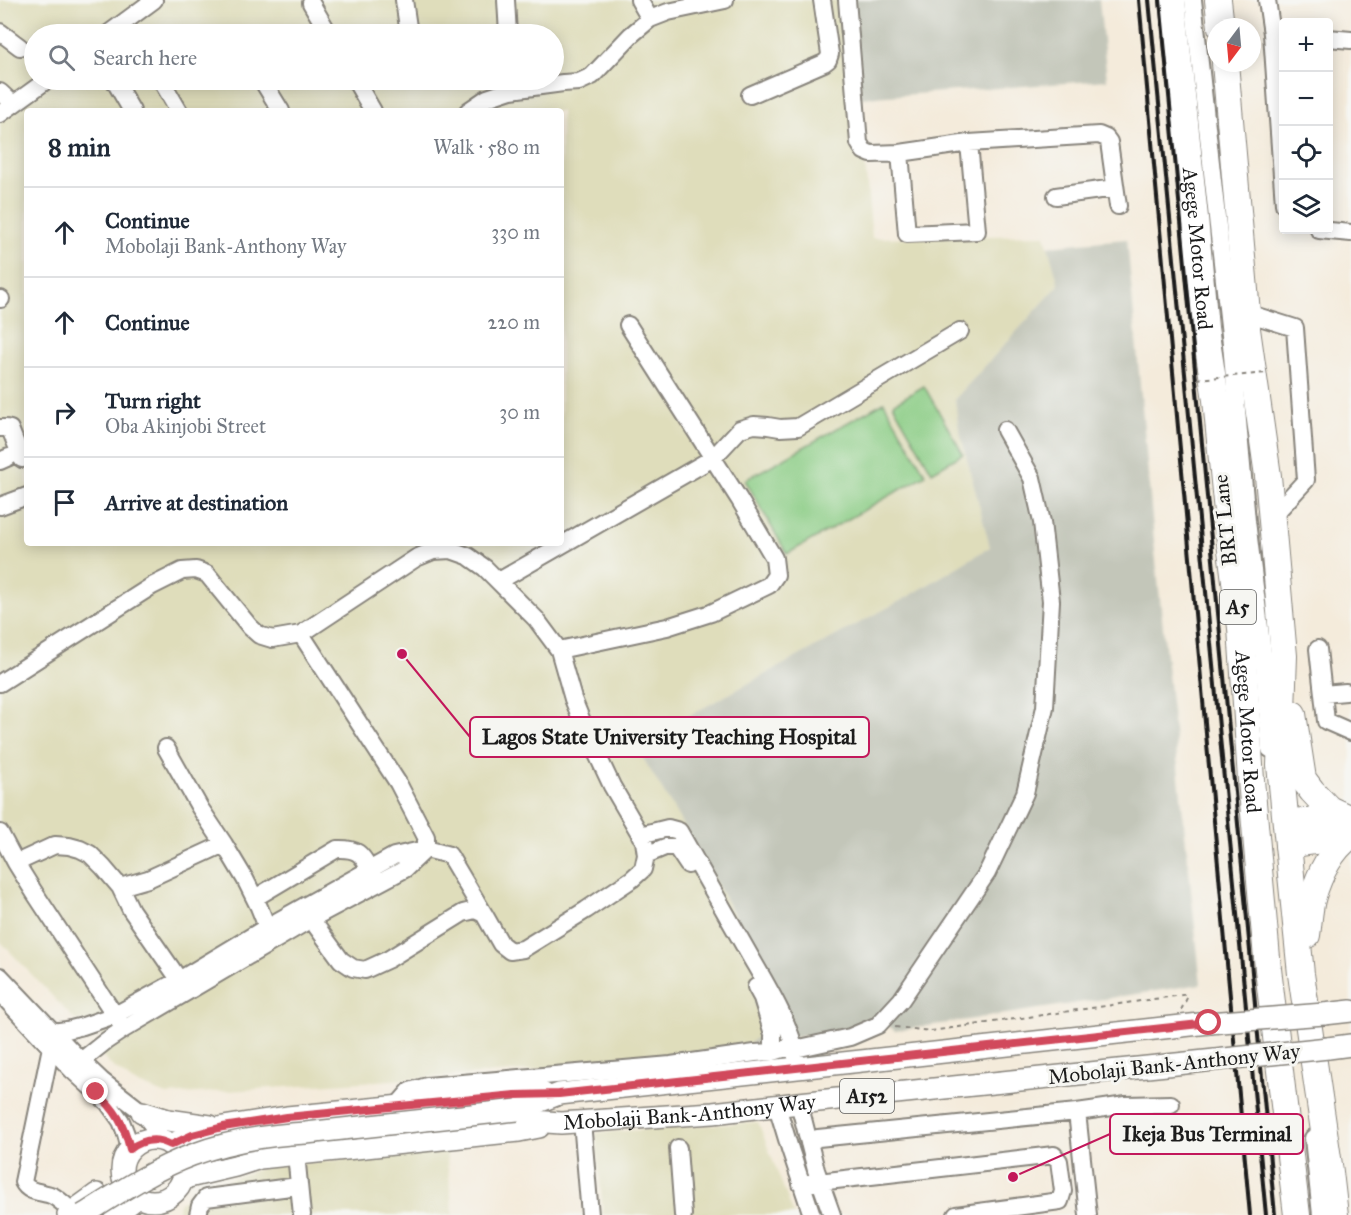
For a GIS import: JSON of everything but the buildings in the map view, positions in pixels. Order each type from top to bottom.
[{"type":"highway","name":"Agege Motor Road","points":[[1172,0],[1205,328],[1216,400],[1228,526],[1241,628],[1251,780],[1268,969],[1297,1215]]},
{"type":"highway","points":[[1218,0],[1220,18]]},
{"type":"highway","name":"Agege Motor Road","points":[[1226,72],[1247,328],[1268,476],[1284,656],[1280,765],[1301,974],[1335,1215]]},
{"type":"highway","points":[[1284,656],[1303,779],[1329,809],[1350,826]]},
{"type":"highway","points":[[1287,833],[1350,826]]},
{"type":"highway","points":[[1301,974],[1313,897],[1324,869],[1350,826]]},
{"type":"highway","points":[[1330,1172],[1344,1215]]},
{"type":"main road","name":"Mobolaji Bank-Anthony Way","points":[[102,1215],[159,1181],[207,1161],[264,1148],[518,1115],[559,1094],[768,1072],[796,1058],[875,1060],[1209,1023],[1351,1011]]},
{"type":"main road","name":"Mobolaji Bank-Anthony Way","points":[[74,1214],[192,1155],[272,1135],[518,1115],[561,1122],[713,1113],[1351,1045]]},
{"type":"main road","points":[[168,1143],[223,1127],[287,1117],[515,1095],[559,1094]]},
{"type":"main road","points":[[142,1112],[168,1120],[223,1127]]},
{"type":"main road","points":[[287,1117],[279,1124],[279,1133],[283,1146],[294,1154]]},
{"type":"main road","points":[[115,1215],[140,1204],[164,1200],[178,1186],[260,1158],[519,1131],[561,1122]]},
{"type":"main road","points":[[140,1204],[127,1188],[123,1178],[124,1158],[137,1143],[156,1139],[168,1143],[178,1151],[185,1168],[164,1215]]},
{"type":"main road","points":[[74,1214],[95,1195],[123,1178]]},
{"type":"street","points":[[122,24],[154,0]]},
{"type":"street","points":[[404,0],[408,24]]},
{"type":"street","points":[[506,0],[507,24]]},
{"type":"street","points":[[639,0],[650,19]]},
{"type":"street","points":[[564,83],[579,82],[592,76],[631,35],[650,19],[668,12],[725,0]]},
{"type":"street","points":[[750,95],[828,60],[830,54],[822,0]]},
{"type":"street","points":[[847,0],[859,143],[864,151],[872,154],[900,153],[969,143],[1099,135],[1109,142],[1118,207]]},
{"type":"street","name":"BRT Lane","points":[[1193,0],[1231,344],[1247,521],[1263,653],[1276,830],[1321,1215]]},
{"type":"street","points":[[1267,0],[1278,34],[1283,180]]},
{"type":"street","points":[[311,3],[323,24]]},
{"type":"street","points":[[0,32],[20,47]]},
{"type":"street","points":[[1333,38],[1351,40]]},
{"type":"street","points":[[0,92],[7,109],[33,90]]},
{"type":"street","points":[[120,90],[130,108]]},
{"type":"street","points":[[167,90],[177,108]]},
{"type":"street","points":[[268,90],[279,108]]},
{"type":"street","points":[[361,90],[371,108]]},
{"type":"street","points":[[472,108],[502,90]]},
{"type":"street","points":[[900,153],[907,234],[977,231],[969,143]]},
{"type":"street","points":[[1056,196],[1115,188]]},
{"type":"street","points":[[1333,231],[1351,233]]},
{"type":"street","points":[[1247,313],[1295,328],[1306,480],[1272,517]]},
{"type":"street","points":[[559,650],[667,627],[711,613],[770,585],[776,575],[774,558],[628,325]]},
{"type":"street","points":[[564,544],[713,458],[740,429],[754,425],[780,428],[798,427],[960,331]]},
{"type":"street","points":[[0,428],[10,429],[10,459]]},
{"type":"street","points":[[796,1058],[878,1025],[901,1000],[987,873],[1025,793],[1045,707],[1051,601],[1042,522],[1032,478],[1005,430]]},
{"type":"street","points":[[0,506],[24,497]]},
{"type":"street","points":[[0,683],[152,586],[182,571],[196,570],[207,574],[250,627],[260,635],[272,639],[301,634],[416,558],[433,551],[456,546],[499,581],[536,619],[559,650],[573,699],[586,731],[612,786],[644,841],[646,855],[643,870],[586,910],[523,949],[510,951],[501,944],[449,855],[426,849],[394,856],[374,875],[311,919],[270,935]]},
{"type":"street","points":[[499,581],[560,546]]},
{"type":"street","points":[[301,634],[398,783],[426,837],[426,849]]},
{"type":"street","points":[[1318,649],[1326,720],[1351,732]]},
{"type":"street","points":[[1323,694],[1346,692]]},
{"type":"street","points":[[166,748],[255,898],[270,935]]},
{"type":"street","points":[[640,835],[668,828],[679,831],[771,992],[796,1058]]},
{"type":"street","points":[[0,833],[16,863],[119,1022]]},
{"type":"street","points":[[120,887],[148,879],[224,844]]},
{"type":"street","points":[[16,863],[55,846],[69,846],[90,854],[120,887],[131,910],[183,986]]},
{"type":"street","points":[[646,855],[665,847],[676,847],[684,857],[762,998],[773,1034],[773,1052]]},
{"type":"street","points":[[255,898],[337,849],[358,852],[374,875]]},
{"type":"street","points":[[74,1214],[52,1196],[26,1188],[23,1182],[52,1040],[67,1030],[119,1022],[374,875]]},
{"type":"street","points":[[311,919],[341,960],[353,968],[365,970],[389,959],[463,914],[475,910],[484,914]]},
{"type":"street","points":[[0,976],[115,1112],[126,1134],[130,1149]]},
{"type":"street","points":[[0,993],[52,1040],[142,1112],[168,1143]]},
{"type":"street","points":[[81,1061],[106,1041],[119,1022]]},
{"type":"street","points":[[397,1106],[410,1091],[427,1086],[671,1065],[783,1049],[796,1058]]},
{"type":"street","points":[[799,1103],[832,1215]]},
{"type":"street","points":[[809,1143],[818,1138],[1126,1105],[1171,1104]]},
{"type":"street","points":[[777,1106],[812,1215]]},
{"type":"street","points":[[1077,1112],[1088,1215]]},
{"type":"street","points":[[582,1121],[590,1215]]},
{"type":"street","points":[[678,1148],[683,1215]]},
{"type":"street","points":[[294,1154],[302,1215]]},
{"type":"street","points":[[801,1184],[820,1180],[1054,1155],[1059,1161],[1064,1191],[1060,1201],[956,1215]]},
{"type":"street","points":[[198,1215],[200,1206],[206,1198],[298,1186]]},
{"type":"path","points":[[1197,379],[1267,373]]},
{"type":"path","points":[[878,1025],[931,1031],[1189,994]]},
{"type":"shaded area","points":[[0,0],[852,0],[872,238],[1045,235],[1059,285],[955,399],[958,424],[990,547],[911,595],[635,745],[776,989],[761,1033],[749,1044],[616,1065],[167,1095],[133,1082],[108,1063],[99,1052],[106,1041],[93,1023],[75,1020],[0,941]]},
{"type":"shaded area","points":[[852,0],[1099,0],[1107,80],[859,98]]},
{"type":"shaded area","points":[[1127,239],[1155,552],[1201,984],[895,1031],[876,1016],[846,1030],[749,1044],[761,1033],[763,1025],[754,1003],[776,988],[635,745],[911,595],[990,547],[958,424],[955,399],[1059,285],[1048,246]]},
{"type":"shaded area","points":[[758,1122],[794,1215],[603,1215],[596,1133]]},
{"type":"shaded area","points":[[446,1150],[453,1215],[178,1215],[179,1203],[194,1192],[265,1167]]},
{"type":"green space","points":[[924,386],[963,454],[932,472],[893,404]]},
{"type":"green space","points":[[884,402],[926,475],[787,554],[745,480]]},
{"type":"railway","points":[[1139,0],[1250,1215]]},
{"type":"railway","points":[[1149,0],[1266,1215]]},
{"type":"railway","points":[[1160,0],[1275,1215]]},
{"type":"place","name":"Lagos State University Teaching Hospital","points":[[402,654]]},
{"type":"place","name":"Ikeja Bus Terminal","points":[[1013,1177]]},
{"type":"route","points":[[96,1092],[108,1103],[121,1121],[130,1149],[146,1140],[156,1139],[171,1145],[192,1135],[223,1127],[287,1117],[515,1095],[559,1094],[1209,1023]]}]
